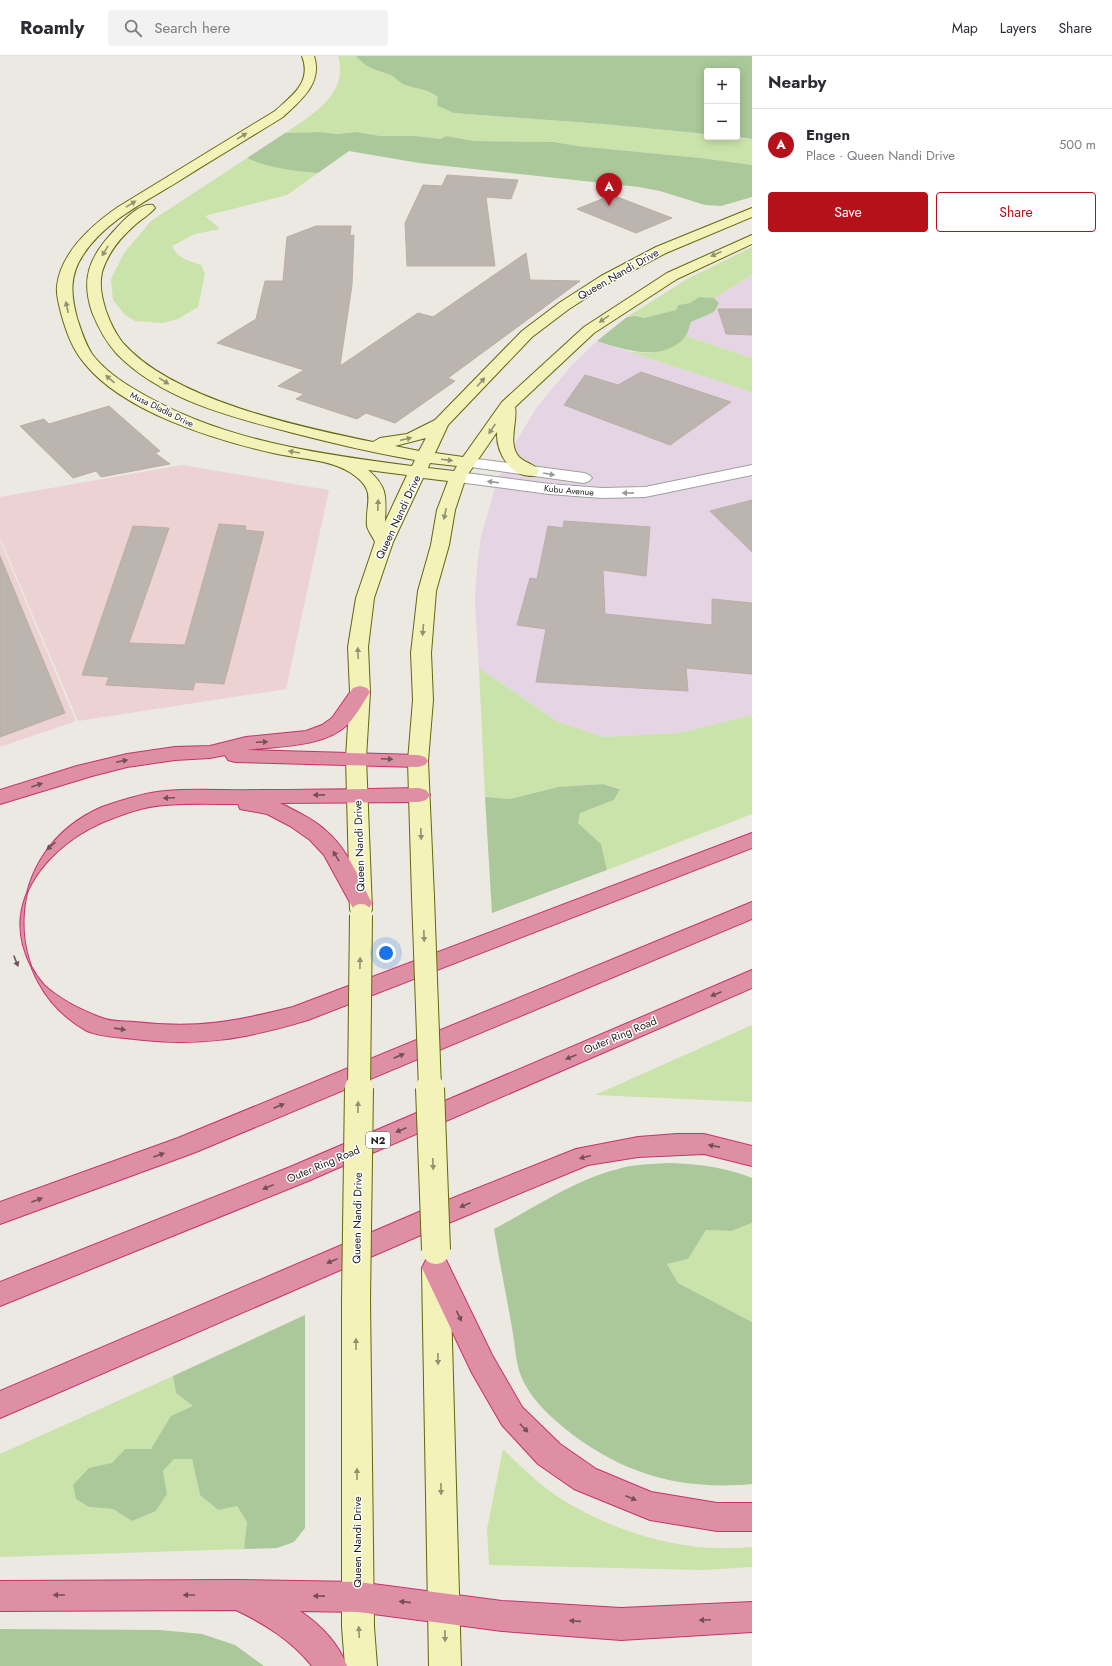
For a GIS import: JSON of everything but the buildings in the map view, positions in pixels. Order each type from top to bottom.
[{"type":"highway","points":[[210,752],[250,743],[291,740],[328,729],[337,723],[348,712],[360,692]]},
{"type":"highway","points":[[0,797],[47,781],[121,761],[171,753],[210,752],[245,757],[418,760]]},
{"type":"highway","points":[[419,795],[358,794],[164,798],[138,803],[105,813],[76,827],[54,843],[34,861],[20,883],[10,909],[8,935],[16,964],[32,987],[62,1008],[99,1026],[149,1033],[205,1034],[253,1026],[299,1014],[752,840]]},
{"type":"highway","points":[[208,796],[272,808],[298,821],[318,836],[333,851],[361,909]]},
{"type":"highway","points":[[0,1213],[187,1145],[752,910]]},
{"type":"highway","name":"Outer Ring Road","points":[[0,1294],[299,1174],[752,978]]},
{"type":"highway","points":[[0,1405],[442,1214],[585,1156],[638,1147],[677,1144],[704,1144],[752,1156]]},
{"type":"highway","points":[[436,1259],[482,1364],[512,1416],[549,1454],[585,1479],[650,1506],[717,1517],[752,1518]]},
{"type":"highway","points":[[0,1596],[236,1595],[358,1597],[444,1607],[502,1616],[621,1624],[752,1617]]},
{"type":"highway","points":[[236,1595],[289,1621],[320,1648],[331,1666]]},
{"type":"main road","name":"Musa Dladla Drive","points":[[308,56],[311,66],[310,80],[298,98],[279,114],[108,219],[91,236],[68,270],[64,287],[71,325],[85,355],[124,391],[178,419],[224,436],[259,446],[332,459],[422,465],[464,470]]},
{"type":"main road","name":"Musa Dladla Drive","points":[[323,77],[319,87],[306,103],[277,127],[160,199],[132,220],[111,240],[98,262],[93,287],[99,311],[112,337],[119,347],[140,366],[195,398],[243,415],[353,443],[422,465]]},
{"type":"main road","name":"Queen Nandi Drive","points":[[361,1666],[358,1597],[356,1300],[361,909],[356,758],[360,692],[358,647],[365,598],[384,542],[441,423],[527,334],[564,306],[606,279],[661,250],[752,212]]},
{"type":"main road","points":[[445,1666],[436,1259],[418,760],[423,700],[421,653],[426,591],[440,545],[446,510],[464,470],[508,405],[570,346],[616,311],[672,276],[752,239]]},
{"type":"main road","points":[[508,405],[505,446],[517,465],[531,471]]},
{"type":"main road","points":[[353,443],[382,443],[404,440],[428,432],[441,423]]},
{"type":"main road","points":[[332,459],[356,470],[372,482],[378,496],[376,527],[384,542]]},
{"type":"street","name":"Kubu Avenue","points":[[464,470],[531,471],[565,477],[680,484]]},
{"type":"street","name":"Kubu Avenue","points":[[464,470],[549,489],[602,493],[645,492],[752,470]]},
{"type":"shaded area","points":[[752,275],[752,358],[686,336],[691,322],[714,312],[719,303],[714,298]]},
{"type":"shaded area","points":[[597,341],[752,392],[752,715],[679,733],[604,737],[558,722],[479,668],[475,600],[477,568],[481,537],[497,481],[508,455],[537,407],[572,365]]},
{"type":"shaded area","points":[[182,465],[329,490],[286,689],[78,721],[0,538],[0,497]]},
{"type":"shaded area","points":[[0,541],[76,721],[0,747]]},
{"type":"green space","points":[[338,56],[356,56],[368,67],[391,75],[409,86],[429,91],[438,97],[437,104],[454,113],[603,124],[704,134],[704,140],[752,139],[752,165],[701,158],[577,146],[554,142],[474,141],[446,136],[440,139],[416,136],[380,136],[357,132],[337,134],[320,132],[285,133],[306,119],[326,102],[338,81],[340,69]]},
{"type":"green space","points":[[356,56],[752,56],[752,139],[740,137],[740,68],[704,68],[704,134],[603,124],[454,113],[438,106],[438,97],[433,94],[403,84],[391,75],[368,67]]},
{"type":"green space","points":[[320,132],[337,134],[357,132],[380,136],[416,136],[440,139],[446,136],[474,141],[554,142],[577,146],[701,158],[752,165],[752,197],[721,206],[705,205],[660,191],[639,187],[419,163],[349,151],[318,173],[281,168],[247,158],[285,133]]},
{"type":"green space","points":[[247,158],[281,168],[318,173],[287,195],[205,216],[220,229],[195,234],[172,246],[180,256],[201,265],[205,274],[198,307],[178,319],[163,323],[135,321],[125,315],[113,300],[111,279],[124,253],[151,221]]},
{"type":"green space","points":[[752,247],[752,275],[714,298],[699,297],[690,303],[678,305],[676,310],[644,318],[636,316],[627,317],[687,279]]},
{"type":"green space","points":[[699,297],[714,298],[719,303],[714,312],[691,322],[685,337],[676,345],[665,350],[654,352],[631,351],[597,341],[627,317],[636,316],[644,318],[676,310],[678,305],[690,303]]},
{"type":"green space","points":[[686,336],[752,358],[752,392],[630,352],[651,353],[676,343]]},
{"type":"green space","points":[[479,668],[558,722],[604,737],[679,733],[752,715],[752,814],[607,870],[601,844],[578,823],[580,813],[614,800],[620,788],[603,784],[558,787],[510,799],[485,797]]},
{"type":"green space","points":[[603,784],[620,789],[614,800],[580,813],[578,823],[601,844],[607,870],[492,913],[485,797],[510,799],[558,787]]},
{"type":"green space","points":[[752,1025],[752,1102],[595,1095]]},
{"type":"green space","points":[[670,1163],[711,1167],[732,1171],[752,1178],[752,1223],[731,1231],[706,1230],[688,1259],[667,1264],[678,1283],[752,1322],[752,1484],[700,1485],[675,1481],[628,1467],[606,1456],[584,1443],[544,1410],[524,1383],[518,1366],[494,1229],[554,1195],[602,1174],[631,1166]]},
{"type":"green space","points":[[752,1223],[752,1322],[678,1283],[667,1264],[688,1259],[706,1230],[731,1231]]},
{"type":"green space","points":[[305,1315],[305,1528],[294,1542],[277,1548],[244,1549],[247,1522],[237,1506],[218,1510],[200,1495],[192,1459],[174,1459],[163,1471],[167,1494],[156,1511],[132,1521],[113,1509],[89,1507],[76,1499],[73,1485],[89,1468],[112,1463],[125,1449],[151,1449],[171,1416],[193,1406],[176,1393],[173,1376]]},
{"type":"green space","points":[[173,1376],[176,1393],[193,1406],[161,1434],[151,1449],[125,1449],[112,1464],[89,1468],[89,1507],[113,1509],[132,1521],[156,1511],[167,1494],[163,1471],[174,1459],[192,1459],[200,1495],[218,1510],[237,1506],[247,1522],[244,1549],[0,1557],[0,1454]]},
{"type":"green space","points":[[503,1449],[529,1474],[558,1497],[603,1521],[651,1538],[676,1544],[701,1547],[752,1547],[752,1567],[703,1570],[489,1565],[487,1529]]},
{"type":"green space","points":[[0,1629],[160,1630],[202,1634],[235,1645],[264,1666],[0,1666]]},
{"type":"place","name":"Engen","points":[[609,206]]}]
